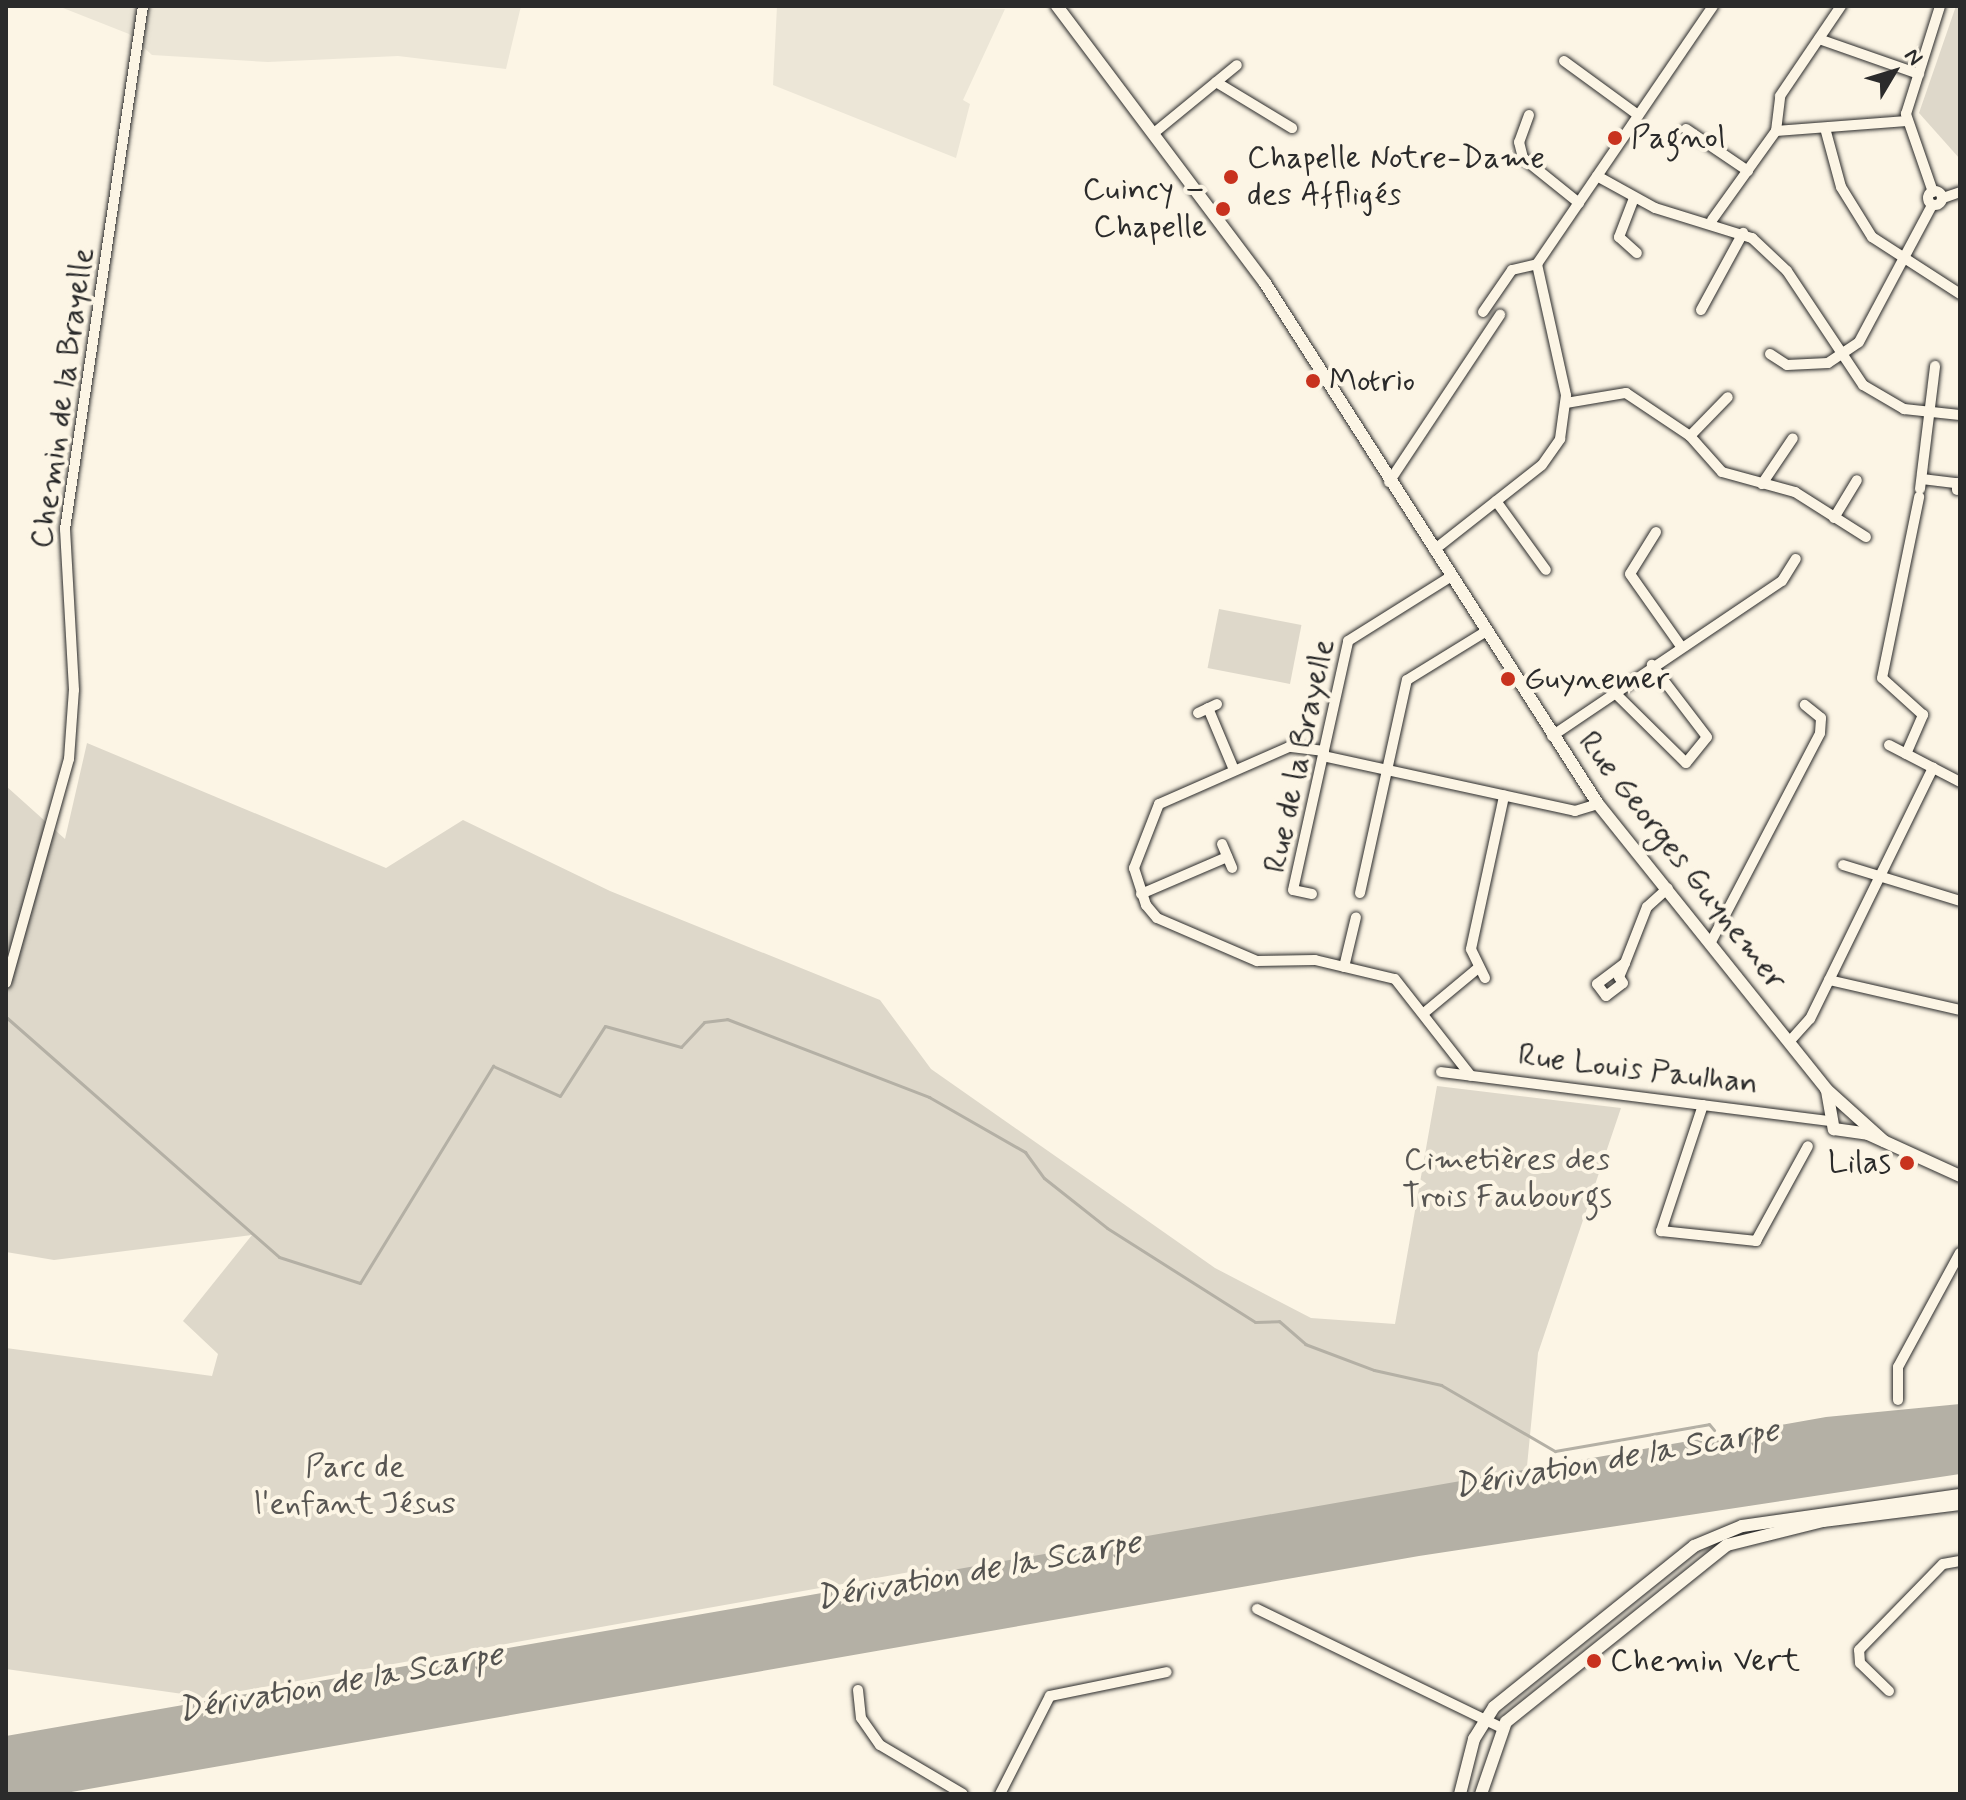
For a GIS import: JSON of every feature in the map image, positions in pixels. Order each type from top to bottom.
[{"type":"main road","name":"Rue Georges Guynemer","points":[[1057,6],[1265,283],[1389,482],[1598,804],[1712,940],[1826,1089],[1848,1112],[1884,1141]]},
{"type":"main road","name":"Rue Georges Guynemer","points":[[1826,1089],[1830,1117],[1843,1130],[1884,1141],[1960,1176]]},
{"type":"main road","points":[[1830,1117],[1848,1112]]},
{"type":"main road","points":[[1843,1130],[1848,1112]]},
{"type":"main road","points":[[1460,1794],[1485,1719],[1711,1537],[1817,1513],[1960,1498]]},
{"type":"main road","points":[[1481,1794],[1502,1728],[1736,1541],[1823,1521],[1960,1498]]},
{"type":"street","name":"Chemin de la Brayelle","points":[[6,983],[69,759],[74,690],[65,529],[139,53],[143,6]]},
{"type":"street","points":[[1483,312],[1512,270],[1537,264],[1713,6]]},
{"type":"street","points":[[1712,220],[1776,131],[1780,96],[1841,6]]},
{"type":"street","points":[[1770,354],[1787,365],[1840,357],[1864,337],[1932,205],[1933,192],[1907,121],[1940,6]]},
{"type":"street","points":[[1819,39],[1919,74]]},
{"type":"street","points":[[1564,61],[1638,115]]},
{"type":"street","points":[[1154,133],[1237,65]]},
{"type":"street","points":[[1216,82],[1292,128]]},
{"type":"street","points":[[1529,115],[1520,154],[1579,203]]},
{"type":"street","points":[[1776,131],[1907,121]]},
{"type":"street","points":[[1825,128],[1847,200],[1872,237],[1903,261],[1960,294]]},
{"type":"street","points":[[1686,129],[1748,171]]},
{"type":"street","points":[[1597,176],[1634,198],[1712,220],[1743,233],[1781,263],[1840,357],[1881,398],[1929,415],[1960,415]]},
{"type":"street","points":[[1933,192],[1943,198]]},
{"type":"street","points":[[1932,205],[1960,192]]},
{"type":"street","points":[[1634,198],[1619,237],[1637,253]]},
{"type":"street","points":[[1701,310],[1743,233]]},
{"type":"street","points":[[1434,550],[1552,452],[1566,403],[1537,264]]},
{"type":"street","points":[[1389,482],[1500,315]]},
{"type":"street","points":[[1906,754],[1923,715],[1882,678],[1920,488],[1935,366]]},
{"type":"street","points":[[1566,403],[1626,393],[1690,436],[1716,468],[1795,492],[1866,537]]},
{"type":"street","points":[[1690,436],[1728,397]]},
{"type":"street","points":[[1762,484],[1793,438]]},
{"type":"street","points":[[1834,518],[1857,480]]},
{"type":"street","points":[[1920,488],[1957,483],[1957,490]]},
{"type":"street","points":[[1496,501],[1546,570]]},
{"type":"street","points":[[1656,532],[1630,574],[1680,645]]},
{"type":"street","points":[[1552,736],[1680,645],[1782,581],[1796,559]]},
{"type":"street","name":"Rue de la Brayelle","points":[[1312,894],[1293,890],[1350,637],[1450,577]]},
{"type":"street","points":[[1360,893],[1409,677],[1485,632]]},
{"type":"street","points":[[1614,692],[1677,761],[1690,760],[1707,737],[1652,665]]},
{"type":"street","points":[[1712,940],[1820,733],[1821,718],[1805,705]]},
{"type":"street","points":[[1208,708],[1234,770]]},
{"type":"street","points":[[1471,1076],[1395,979],[1344,967],[1257,961],[1157,918],[1141,894],[1134,868],[1159,804],[1294,745],[1387,770],[1575,811],[1598,804]]},
{"type":"street","points":[[1889,745],[1960,782]]},
{"type":"street","points":[[1789,1042],[1808,1023],[1933,768]]},
{"type":"street","points":[[1485,978],[1477,969],[1471,949],[1504,796]]},
{"type":"street","points":[[1222,844],[1232,868]]},
{"type":"street","points":[[1141,894],[1227,857]]},
{"type":"street","points":[[1843,865],[1877,881],[1960,901]]},
{"type":"street","points":[[1625,963],[1647,907],[1668,888]]},
{"type":"street","points":[[1344,967],[1356,917]]},
{"type":"street","points":[[1424,1013],[1477,969]]},
{"type":"street","points":[[1829,980],[1960,1010]]},
{"type":"street","name":"Rue Louis Paulhan","points":[[1441,1072],[1703,1105],[1830,1117]]},
{"type":"street","points":[[1703,1105],[1661,1231],[1756,1241],[1808,1146]]},
{"type":"street","points":[[1898,1400],[1898,1367],[1960,1253]]},
{"type":"street","points":[[1889,1691],[1860,1663],[1859,1650],[1943,1564],[1960,1561]]},
{"type":"street","points":[[1257,1609],[1502,1728]]},
{"type":"street","points":[[1000,1794],[1050,1696],[1167,1672]]},
{"type":"street","points":[[858,1690],[861,1718],[885,1750],[963,1794]]},
{"type":"shaded area","points":[[58,6],[521,6],[506,69],[398,56],[268,62],[152,55],[129,34]]},
{"type":"shaded area","points":[[777,6],[1005,9],[963,100],[970,104],[956,158],[773,85]]},
{"type":"green space","points":[[1956,6],[1960,6],[1960,159],[1919,113]]},
{"type":"green space","points":[[1219,609],[1301,625],[1290,684],[1208,668]]},
{"type":"green space","points":[[87,743],[386,868],[463,820],[610,891],[880,1000],[931,1069],[1215,1268],[1311,1318],[1395,1324],[1437,1086],[1621,1108],[1538,1353],[1521,1528],[997,1617],[927,1569],[179,1702],[190,1695],[6,1669],[6,1348],[212,1376],[218,1354],[183,1321],[252,1235],[54,1260],[6,1252],[6,786],[65,839]]},
{"type":"water","name":"Dérivation de la Scarpe","points":[[1960,1404],[1960,1474],[1419,1556],[60,1794],[6,1794],[6,1736],[1826,1417]]},
{"type":"waterway","name":"Dérivation de la Scarpe","points":[[6,1017],[279,1257],[360,1283],[493,1066],[560,1096],[605,1026],[681,1047],[704,1022],[727,1019],[929,1097],[1025,1152],[1044,1178],[1107,1228],[1255,1322],[1279,1321],[1305,1344],[1374,1370],[1441,1385],[1555,1451],[1709,1424],[1714,1430]]},
{"type":"place","name":"Pagnol","points":[[1615,138]]},
{"type":"place","name":"Chapelle Notre-Dame des Affligés","points":[[1231,177]]},
{"type":"place","name":"Cuincy – Chapelle","points":[[1223,209]]},
{"type":"place","name":"Motrio","points":[[1313,381]]},
{"type":"place","name":"Guynemer","points":[[1508,679]]},
{"type":"place","name":"Lilas","points":[[1907,1163]]},
{"type":"place","name":"Chemin Vert","points":[[1594,1661]]},
{"type":"park label","name":"Cimetières des Trois Faubourgs","points":[[1507,1180]]},
{"type":"park label","name":"Parc de l'enfant Jésus","points":[[355,1486]]}]
